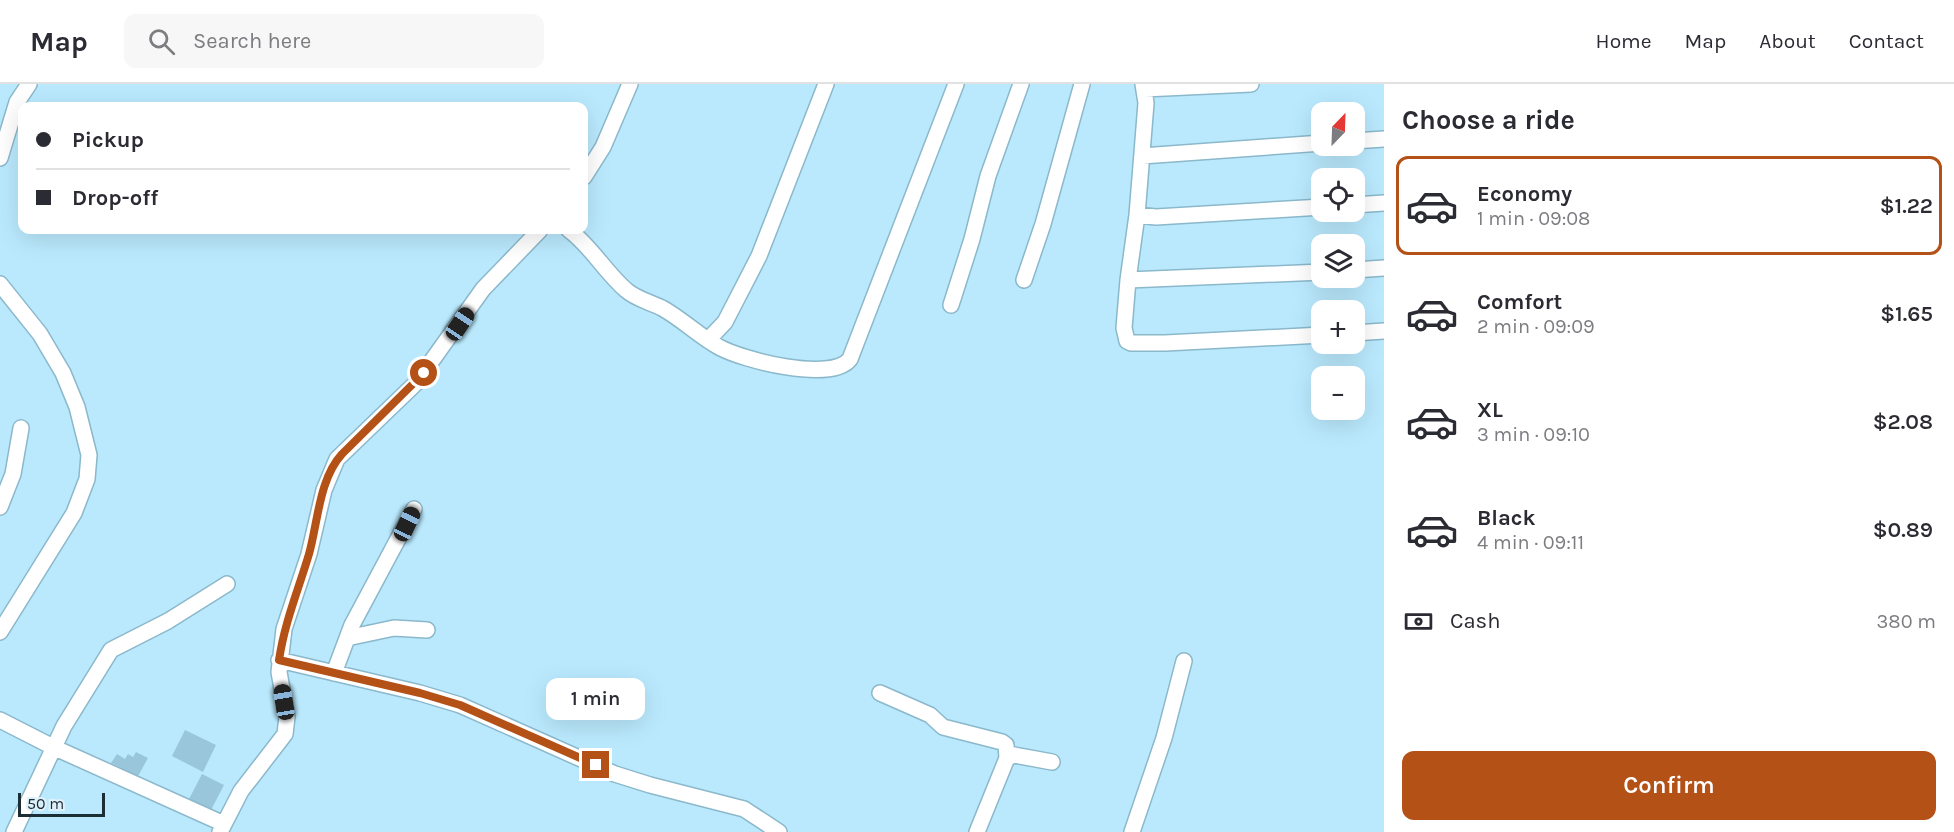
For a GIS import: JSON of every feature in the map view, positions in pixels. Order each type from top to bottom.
[{"type":"street","points":[[0,158],[7,110],[28,84]]},
{"type":"street","points":[[588,171],[603,147],[630,84]]},
{"type":"street","points":[[708,340],[719,330],[730,314],[759,256],[826,84]]},
{"type":"street","points":[[573,234],[624,289],[662,309],[708,340],[740,356],[783,366],[836,368],[848,362],[956,84]]},
{"type":"street","points":[[951,304],[972,239],[988,176],[1021,84]]},
{"type":"street","points":[[1024,280],[1043,224],[1082,84]]},
{"type":"street","points":[[1251,84],[1143,86],[1146,103],[1142,156],[1124,328],[1129,342],[1165,343],[1311,336]]},
{"type":"street","points":[[1365,140],[1384,139]]},
{"type":"street","points":[[1142,156],[1311,144]]},
{"type":"street","points":[[1365,204],[1384,203]]},
{"type":"street","points":[[1137,215],[1156,217],[1311,208]]},
{"type":"street","points":[[0,720],[222,828],[241,791],[285,734],[287,717],[279,660],[291,603],[309,554],[324,490],[337,459],[416,383],[483,289],[536,234]]},
{"type":"street","points":[[1365,269],[1384,268]]},
{"type":"street","points":[[1128,280],[1311,272]]},
{"type":"street","points":[[0,284],[40,334],[63,373],[77,407],[89,455],[87,479],[74,513],[0,632]]},
{"type":"street","points":[[1365,332],[1384,331]]},
{"type":"street","points":[[0,507],[13,474],[21,428]]},
{"type":"street","points":[[334,673],[347,638],[380,570],[414,509]]},
{"type":"street","points":[[14,832],[53,747],[111,650],[168,621],[227,584]]},
{"type":"street","points":[[347,638],[394,628],[427,630]]},
{"type":"street","points":[[279,660],[460,705],[615,774],[744,809],[779,832]]},
{"type":"street","points":[[1132,832],[1164,738],[1184,661]]},
{"type":"street","points":[[880,693],[930,715],[943,727],[1006,745],[1007,758],[977,832]]},
{"type":"street","points":[[1007,758],[1014,755],[1052,762]]},
{"type":"building","points":[[185,730],[216,745],[203,772],[172,756]]},
{"type":"building","points":[[136,752],[148,758],[137,778],[129,773],[127,777],[119,773],[121,768],[111,763],[117,754],[125,759],[128,754],[133,757]]},
{"type":"building","points":[[202,774],[224,785],[211,810],[189,799]]},
{"type":"route","points":[[424,373],[337,459],[324,490],[309,554],[291,603],[279,660],[420,693],[460,705],[596,765]]}]
